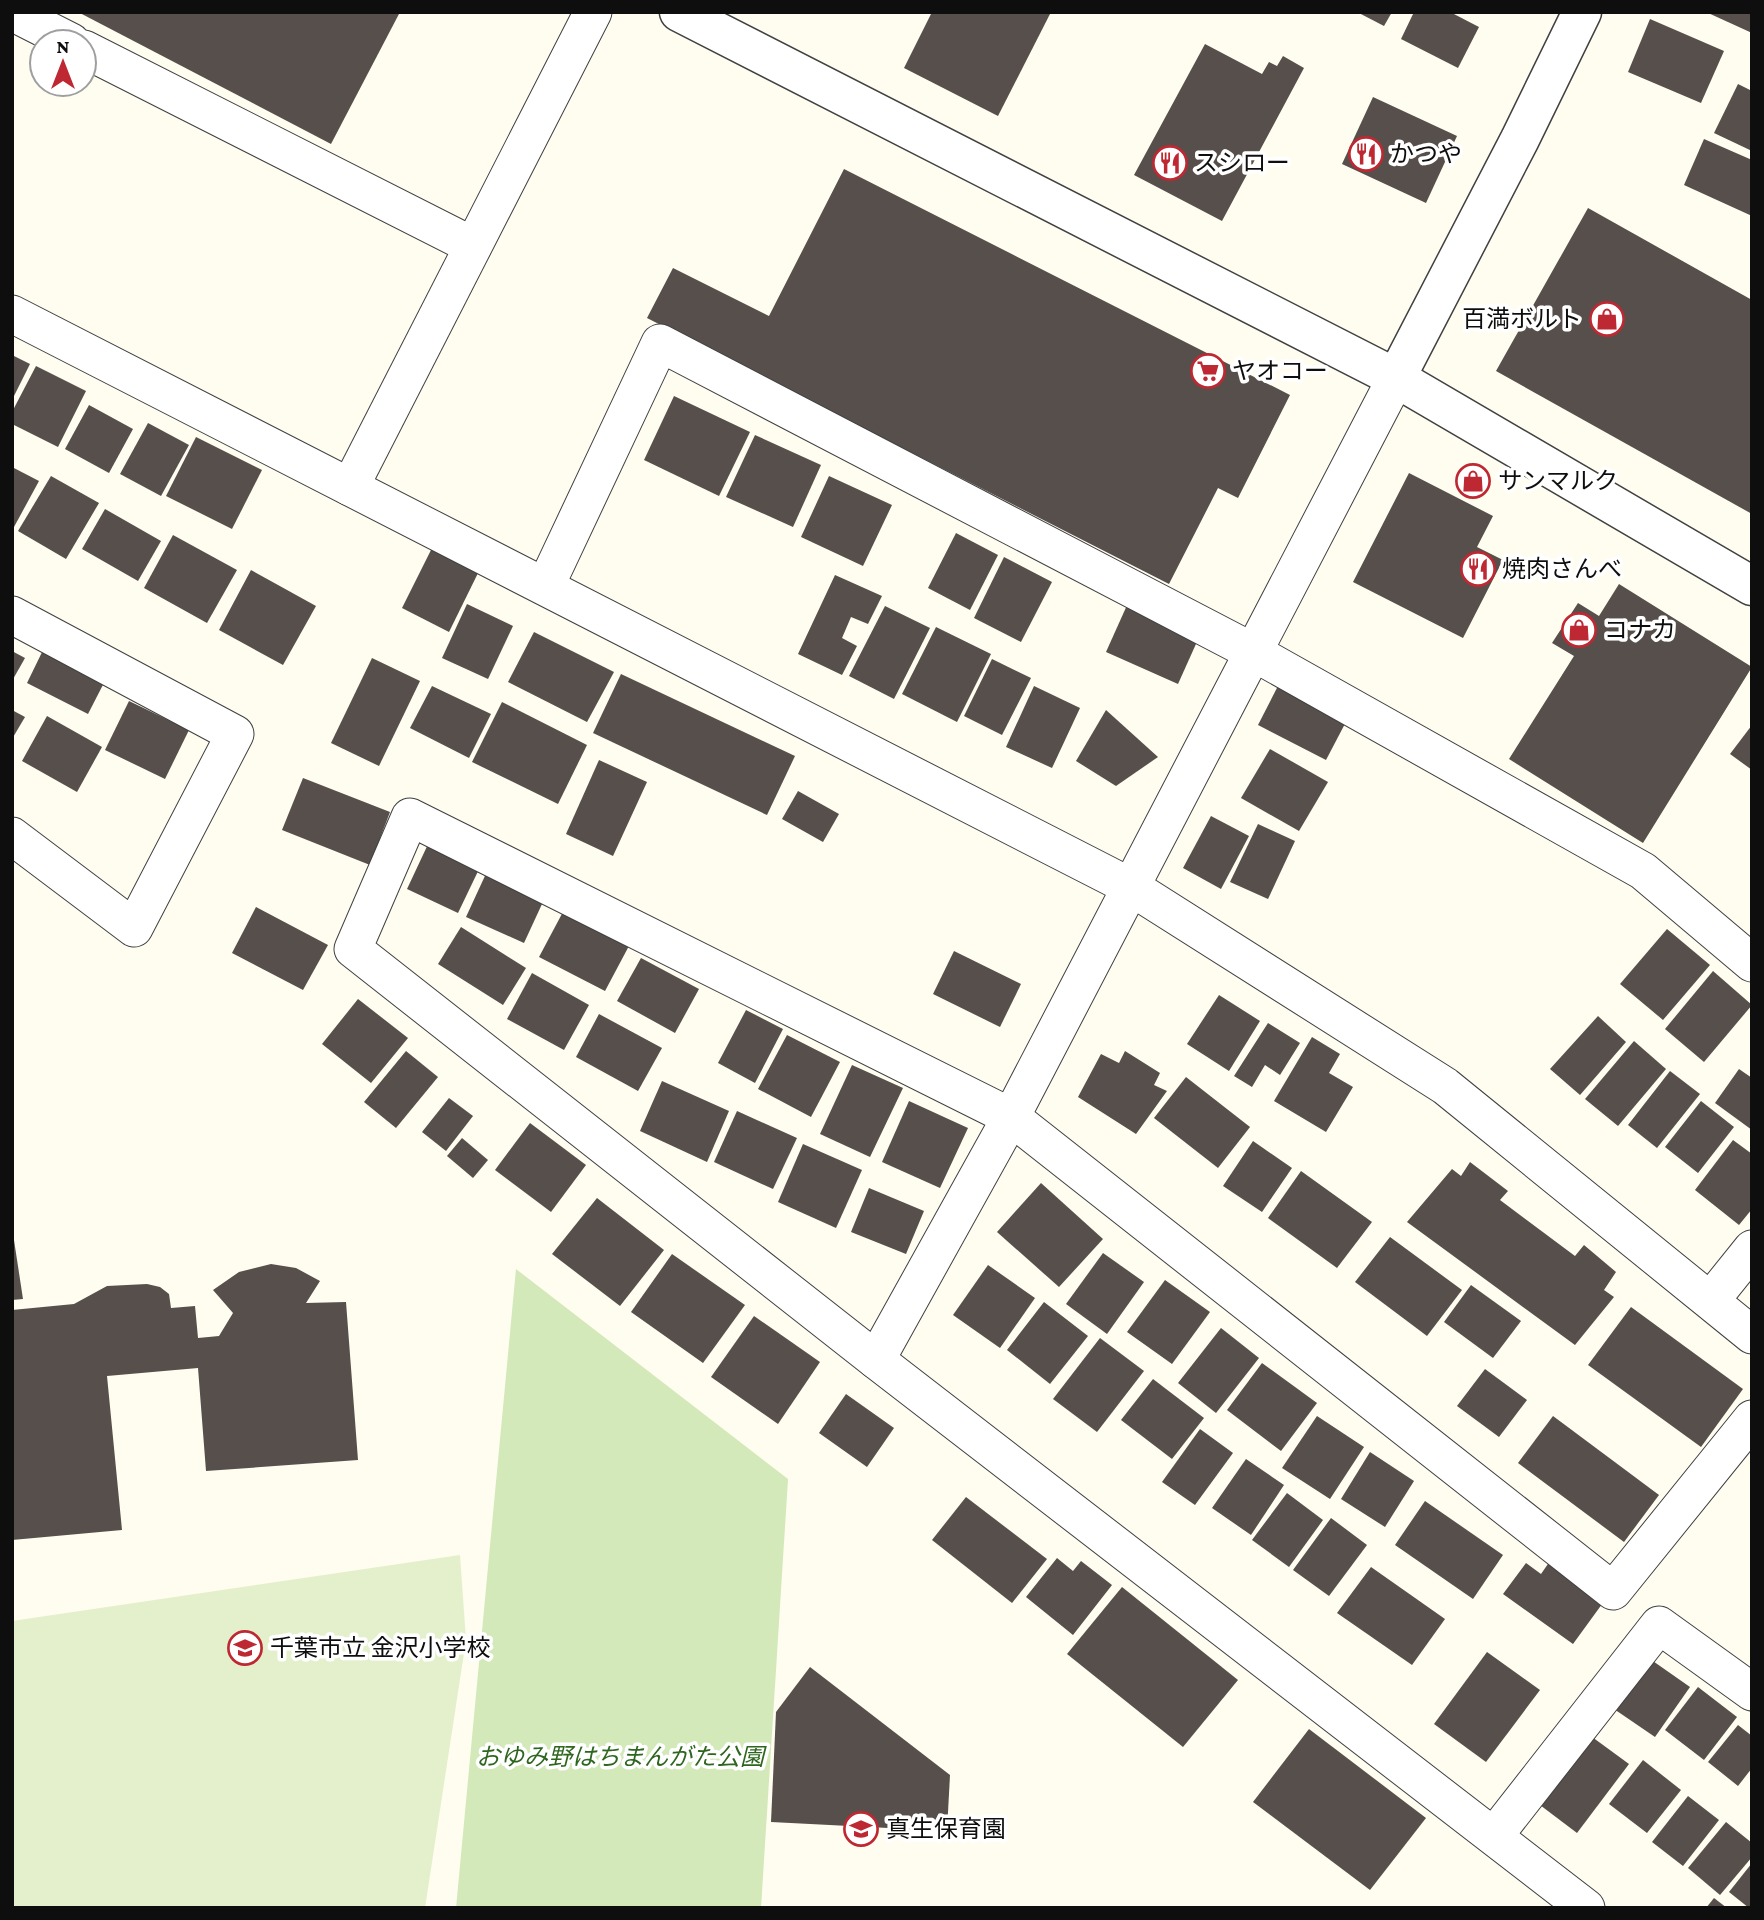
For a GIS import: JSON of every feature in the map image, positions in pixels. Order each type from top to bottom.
[{"type":"street","points":[[12,12],[43,28]]},
{"type":"street","points":[[349,487],[593,12]]},
{"type":"street","points":[[679,12],[1396,378],[1752,586]]},
{"type":"street","points":[[876,1360],[1011,1118],[1396,378],[1582,12]]},
{"type":"street","points":[[98,56],[473,246]]},
{"type":"street","points":[[12,314],[546,585],[1131,887],[1445,1086],[1752,1335]]},
{"type":"street","points":[[546,585],[660,342],[1253,652],[1643,870],[1752,963]]},
{"type":"street","points":[[12,615],[235,734],[134,928],[12,836]]},
{"type":"street","points":[[1586,1908],[876,1360],[353,949],[410,817],[1011,1118],[1613,1591],[1752,1419]]},
{"type":"street","points":[[1711,1300],[1752,1249]]},
{"type":"street","points":[[1494,1836],[1659,1625],[1752,1692]]},
{"type":"green space","name":"おゆみ野はちまんがた公園","points":[[516,1269],[788,1479],[761,1908],[456,1908]]},
{"type":"green space","points":[[460,1555],[466,1640],[425,1908],[12,1908],[12,1621]]},
{"type":"building","points":[[78,12],[400,12],[331,144]]},
{"type":"building","points":[[932,12],[1051,12],[998,116],[904,68]]},
{"type":"building","points":[[1357,12],[1392,12],[1384,26]]},
{"type":"building","points":[[1414,12],[1450,12],[1479,27],[1458,68],[1401,39]]},
{"type":"building","points":[[1706,12],[1752,12],[1752,33]]},
{"type":"building","points":[[1650,19],[1724,51],[1701,103],[1628,72]]},
{"type":"building","points":[[1205,44],[1262,74],[1269,62],[1277,66],[1283,56],[1304,68],[1222,221],[1134,175]]},
{"type":"building","points":[[1738,84],[1752,91],[1752,151],[1714,133]]},
{"type":"building","points":[[1373,97],[1457,136],[1426,203],[1342,164]]},
{"type":"building","points":[[1704,139],[1752,160],[1752,216],[1684,185]]},
{"type":"building","points":[[844,169],[1290,395],[1238,498],[1218,488],[1169,584],[647,318],[673,268],[769,316]]},
{"type":"building","points":[[1588,208],[1752,300],[1752,514],[1496,371]]},
{"type":"building","points":[[12,355],[30,364],[12,400]]},
{"type":"building","points":[[36,366],[86,391],[58,447],[12,424],[12,412]]},
{"type":"building","points":[[674,396],[750,432],[719,496],[644,460]]},
{"type":"building","points":[[89,405],[133,429],[109,473],[65,449]]},
{"type":"building","points":[[148,423],[189,445],[161,496],[120,474]]},
{"type":"building","points":[[755,435],[821,465],[793,527],[726,497]]},
{"type":"building","points":[[196,437],[262,470],[232,529],[166,496]]},
{"type":"building","points":[[12,467],[39,481],[14,527],[12,526]]},
{"type":"building","points":[[1409,473],[1493,516],[1477,547],[1503,560],[1463,638],[1353,582]]},
{"type":"building","points":[[51,476],[99,503],[66,559],[18,531]]},
{"type":"building","points":[[829,476],[892,505],[863,566],[801,537]]},
{"type":"building","points":[[105,509],[161,541],[138,581],[82,549]]},
{"type":"building","points":[[956,533],[998,555],[970,610],[928,588]]},
{"type":"building","points":[[173,535],[237,570],[207,623],[144,588]]},
{"type":"building","points":[[434,544],[481,567],[449,632],[402,608]]},
{"type":"building","points":[[1004,557],[1052,582],[1021,642],[974,618]]},
{"type":"building","points":[[251,570],[316,606],[283,665],[219,630]]},
{"type":"building","points":[[835,575],[882,596],[868,624],[851,617],[842,638],[857,646],[842,675],[798,654]]},
{"type":"building","points":[[1619,584],[1752,667],[1643,843],[1509,759],[1574,656],[1552,643],[1578,603],[1599,616]]},
{"type":"building","points":[[1128,603],[1200,635],[1178,684],[1106,652]]},
{"type":"building","points":[[467,604],[513,626],[488,679],[442,658]]},
{"type":"building","points":[[885,606],[930,628],[894,699],[849,676]]},
{"type":"building","points":[[936,627],[991,654],[957,722],[902,694]]},
{"type":"building","points":[[534,632],[614,672],[587,722],[508,682]]},
{"type":"building","points":[[46,644],[108,675],[88,714],[27,683]]},
{"type":"building","points":[[12,651],[25,658],[12,681]]},
{"type":"building","points":[[372,658],[420,681],[379,766],[331,743]]},
{"type":"building","points":[[992,659],[1031,678],[1002,735],[964,716]]},
{"type":"building","points":[[621,674],[795,756],[767,815],[593,733]]},
{"type":"building","points":[[1280,682],[1348,718],[1326,760],[1258,725]]},
{"type":"building","points":[[432,686],[491,714],[469,758],[410,728]]},
{"type":"building","points":[[1034,686],[1080,708],[1052,768],[1006,747]]},
{"type":"building","points":[[129,701],[189,730],[165,779],[105,750]]},
{"type":"building","points":[[502,702],[587,745],[558,804],[472,762]]},
{"type":"building","points":[[12,710],[25,717],[12,739]]},
{"type":"building","points":[[1106,710],[1158,757],[1116,786],[1076,761]]},
{"type":"building","points":[[47,716],[102,747],[77,792],[22,761]]},
{"type":"building","points":[[1752,725],[1752,770],[1730,754]]},
{"type":"building","points":[[1270,749],[1328,782],[1299,831],[1241,798]]},
{"type":"building","points":[[599,760],[647,782],[613,856],[566,834]]},
{"type":"building","points":[[303,778],[390,812],[370,865],[282,830]]},
{"type":"building","points":[[798,791],[839,814],[823,842],[782,819]]},
{"type":"building","points":[[1211,816],[1249,836],[1221,889],[1183,868]]},
{"type":"building","points":[[1258,824],[1295,841],[1268,899],[1230,882]]},
{"type":"building","points":[[430,840],[481,865],[458,913],[407,889]]},
{"type":"building","points":[[490,865],[548,891],[524,943],[466,917]]},
{"type":"building","points":[[256,907],[328,945],[303,990],[232,953]]},
{"type":"building","points":[[564,910],[630,944],[605,991],[539,957]]},
{"type":"building","points":[[461,927],[526,968],[503,1005],[438,964]]},
{"type":"building","points":[[1667,929],[1710,965],[1663,1020],[1620,984]]},
{"type":"building","points":[[954,951],[1021,984],[1000,1027],[933,994]]},
{"type":"building","points":[[641,958],[699,989],[675,1033],[617,1001]]},
{"type":"building","points":[[1713,971],[1752,1005],[1704,1062],[1665,1029]]},
{"type":"building","points":[[532,973],[589,1005],[564,1050],[507,1019]]},
{"type":"building","points":[[1219,995],[1260,1021],[1229,1071],[1187,1044]]},
{"type":"building","points":[[358,999],[408,1038],[371,1083],[322,1044]]},
{"type":"building","points":[[746,1010],[783,1029],[755,1083],[718,1063]]},
{"type":"building","points":[[599,1014],[662,1048],[638,1091],[576,1057]]},
{"type":"building","points":[[1598,1016],[1626,1042],[1580,1095],[1550,1069]]},
{"type":"building","points":[[1268,1023],[1300,1043],[1280,1075],[1265,1065],[1252,1087],[1234,1076]]},
{"type":"building","points":[[787,1035],[840,1062],[811,1117],[758,1089]]},
{"type":"building","points":[[1312,1037],[1340,1054],[1329,1073],[1353,1087],[1326,1132],[1274,1101]]},
{"type":"building","points":[[1634,1041],[1666,1069],[1618,1126],[1585,1099]]},
{"type":"building","points":[[406,1051],[438,1077],[396,1128],[364,1102]]},
{"type":"building","points":[[1125,1051],[1160,1073],[1154,1085],[1167,1091],[1136,1134],[1078,1097],[1101,1054],[1119,1063]]},
{"type":"building","points":[[852,1065],[903,1088],[870,1157],[820,1134]]},
{"type":"building","points":[[1739,1069],[1752,1078],[1752,1130],[1715,1103]]},
{"type":"building","points":[[1670,1071],[1700,1094],[1657,1148],[1628,1125]]},
{"type":"building","points":[[1186,1077],[1250,1127],[1218,1168],[1154,1118]]},
{"type":"building","points":[[662,1081],[729,1111],[707,1162],[640,1131]]},
{"type":"building","points":[[449,1098],[473,1116],[446,1151],[422,1132]]},
{"type":"building","points":[[909,1101],[968,1128],[940,1188],[882,1162]]},
{"type":"building","points":[[1701,1101],[1734,1127],[1698,1173],[1665,1147]]},
{"type":"building","points":[[737,1111],[797,1138],[773,1189],[714,1162]]},
{"type":"building","points":[[530,1123],[586,1165],[551,1212],[495,1170]]},
{"type":"building","points":[[462,1138],[488,1160],[473,1178],[447,1156]]},
{"type":"building","points":[[1733,1140],[1752,1154],[1752,1209],[1739,1225],[1695,1190]]},
{"type":"building","points":[[1253,1141],[1292,1168],[1262,1212],[1223,1186]]},
{"type":"building","points":[[803,1144],[862,1170],[836,1228],[778,1202]]},
{"type":"building","points":[[1470,1162],[1508,1191],[1500,1200],[1575,1256],[1584,1245],[1616,1272],[1604,1290],[1614,1297],[1575,1345],[1407,1222],[1452,1169],[1461,1176]]},
{"type":"building","points":[[1301,1171],[1372,1222],[1337,1268],[1268,1218]]},
{"type":"building","points":[[1041,1183],[1103,1239],[1059,1287],[997,1232]]},
{"type":"building","points":[[869,1188],[924,1211],[906,1254],[851,1232]]},
{"type":"building","points":[[597,1198],[664,1250],[620,1306],[552,1254]]},
{"type":"building","points":[[12,1227],[23,1299],[12,1300]]},
{"type":"building","points":[[1390,1237],[1462,1290],[1427,1336],[1355,1282]]},
{"type":"building","points":[[1103,1253],[1144,1282],[1107,1334],[1066,1304]]},
{"type":"building","points":[[672,1254],[745,1305],[703,1363],[631,1312]]},
{"type":"building","points":[[271,1264],[296,1268],[320,1281],[306,1303],[346,1302],[358,1460],[206,1471],[198,1368],[107,1376],[122,1530],[12,1540],[12,1310],[74,1304],[107,1286],[147,1284],[160,1287],[169,1294],[171,1308],[195,1306],[198,1338],[219,1336],[233,1313],[213,1290],[239,1272]]},
{"type":"building","points":[[988,1265],[1035,1298],[1000,1348],[953,1315]]},
{"type":"building","points":[[1165,1280],[1210,1312],[1172,1364],[1127,1332]]},
{"type":"building","points":[[1471,1285],[1521,1321],[1493,1358],[1444,1322]]},
{"type":"building","points":[[1044,1302],[1088,1336],[1050,1384],[1007,1350]]},
{"type":"building","points":[[1631,1307],[1743,1389],[1701,1447],[1588,1365]]},
{"type":"building","points":[[754,1316],[820,1362],[778,1424],[711,1377]]},
{"type":"building","points":[[1221,1328],[1259,1358],[1216,1413],[1178,1383]]},
{"type":"building","points":[[1100,1338],[1144,1371],[1097,1432],[1053,1399]]},
{"type":"building","points":[[1262,1363],[1317,1403],[1281,1451],[1227,1410]]},
{"type":"building","points":[[1485,1369],[1527,1400],[1499,1437],[1457,1406]]},
{"type":"building","points":[[1153,1379],[1204,1418],[1172,1459],[1121,1420]]},
{"type":"building","points":[[846,1394],[894,1428],[867,1467],[819,1433]]},
{"type":"building","points":[[1317,1416],[1364,1447],[1330,1499],[1282,1468]]},
{"type":"building","points":[[1553,1416],[1659,1495],[1624,1542],[1518,1463]]},
{"type":"building","points":[[1200,1429],[1233,1453],[1195,1505],[1162,1482]]},
{"type":"building","points":[[1370,1452],[1414,1481],[1385,1527],[1341,1499]]},
{"type":"building","points":[[1246,1459],[1284,1485],[1251,1535],[1212,1508]]},
{"type":"building","points":[[1287,1493],[1323,1520],[1289,1567],[1252,1540]]},
{"type":"building","points":[[966,1497],[1047,1559],[1012,1603],[932,1540]]},
{"type":"building","points":[[1425,1501],[1503,1555],[1473,1599],[1395,1545]]},
{"type":"building","points":[[1331,1518],[1367,1545],[1329,1596],[1293,1570]]},
{"type":"building","points":[[1057,1558],[1073,1571],[1081,1561],[1112,1585],[1073,1635],[1026,1597]]},
{"type":"building","points":[[1550,1561],[1605,1600],[1573,1644],[1503,1594],[1526,1563],[1541,1574]]},
{"type":"building","points":[[1371,1567],[1445,1619],[1412,1665],[1337,1613]]},
{"type":"building","points":[[1122,1587],[1238,1680],[1183,1747],[1067,1654]]},
{"type":"building","points":[[1487,1652],[1540,1690],[1486,1762],[1434,1724]]},
{"type":"building","points":[[1650,1659],[1690,1687],[1655,1737],[1614,1709]]},
{"type":"building","points":[[810,1667],[950,1775],[947,1831],[771,1822],[776,1712]]},
{"type":"building","points":[[1698,1687],[1737,1717],[1704,1760],[1665,1730]]},
{"type":"building","points":[[1738,1725],[1752,1736],[1752,1768],[1738,1786],[1708,1762]]},
{"type":"building","points":[[1309,1729],[1426,1818],[1370,1890],[1253,1802]]},
{"type":"building","points":[[1588,1734],[1629,1764],[1577,1833],[1536,1802]]},
{"type":"building","points":[[1643,1760],[1681,1790],[1647,1833],[1609,1804]]},
{"type":"building","points":[[1688,1796],[1719,1820],[1683,1866],[1652,1842]]},
{"type":"building","points":[[1726,1822],[1752,1843],[1752,1857],[1720,1895],[1688,1868]]},
{"type":"building","points":[[1752,1863],[1752,1908],[1749,1908],[1729,1892]]},
{"type":"building","points":[[1714,1898],[1727,1908],[1706,1908]]},
{"type":"place","name":"かつや","points":[[1366,154]]},
{"type":"place","name":"スシロー","points":[[1170,163]]},
{"type":"place","name":"百満ボルト","points":[[1607,319]]},
{"type":"place","name":"ヤオコー","points":[[1208,371]]},
{"type":"place","name":"サンマルク","points":[[1473,481]]},
{"type":"place","name":"焼肉さんべ","points":[[1478,569]]},
{"type":"place","name":"コナカ","points":[[1579,630]]},
{"type":"place","name":"千葉市立 金沢小学校","points":[[245,1648]]},
{"type":"place","name":"真生保育園","points":[[861,1829]]}]
